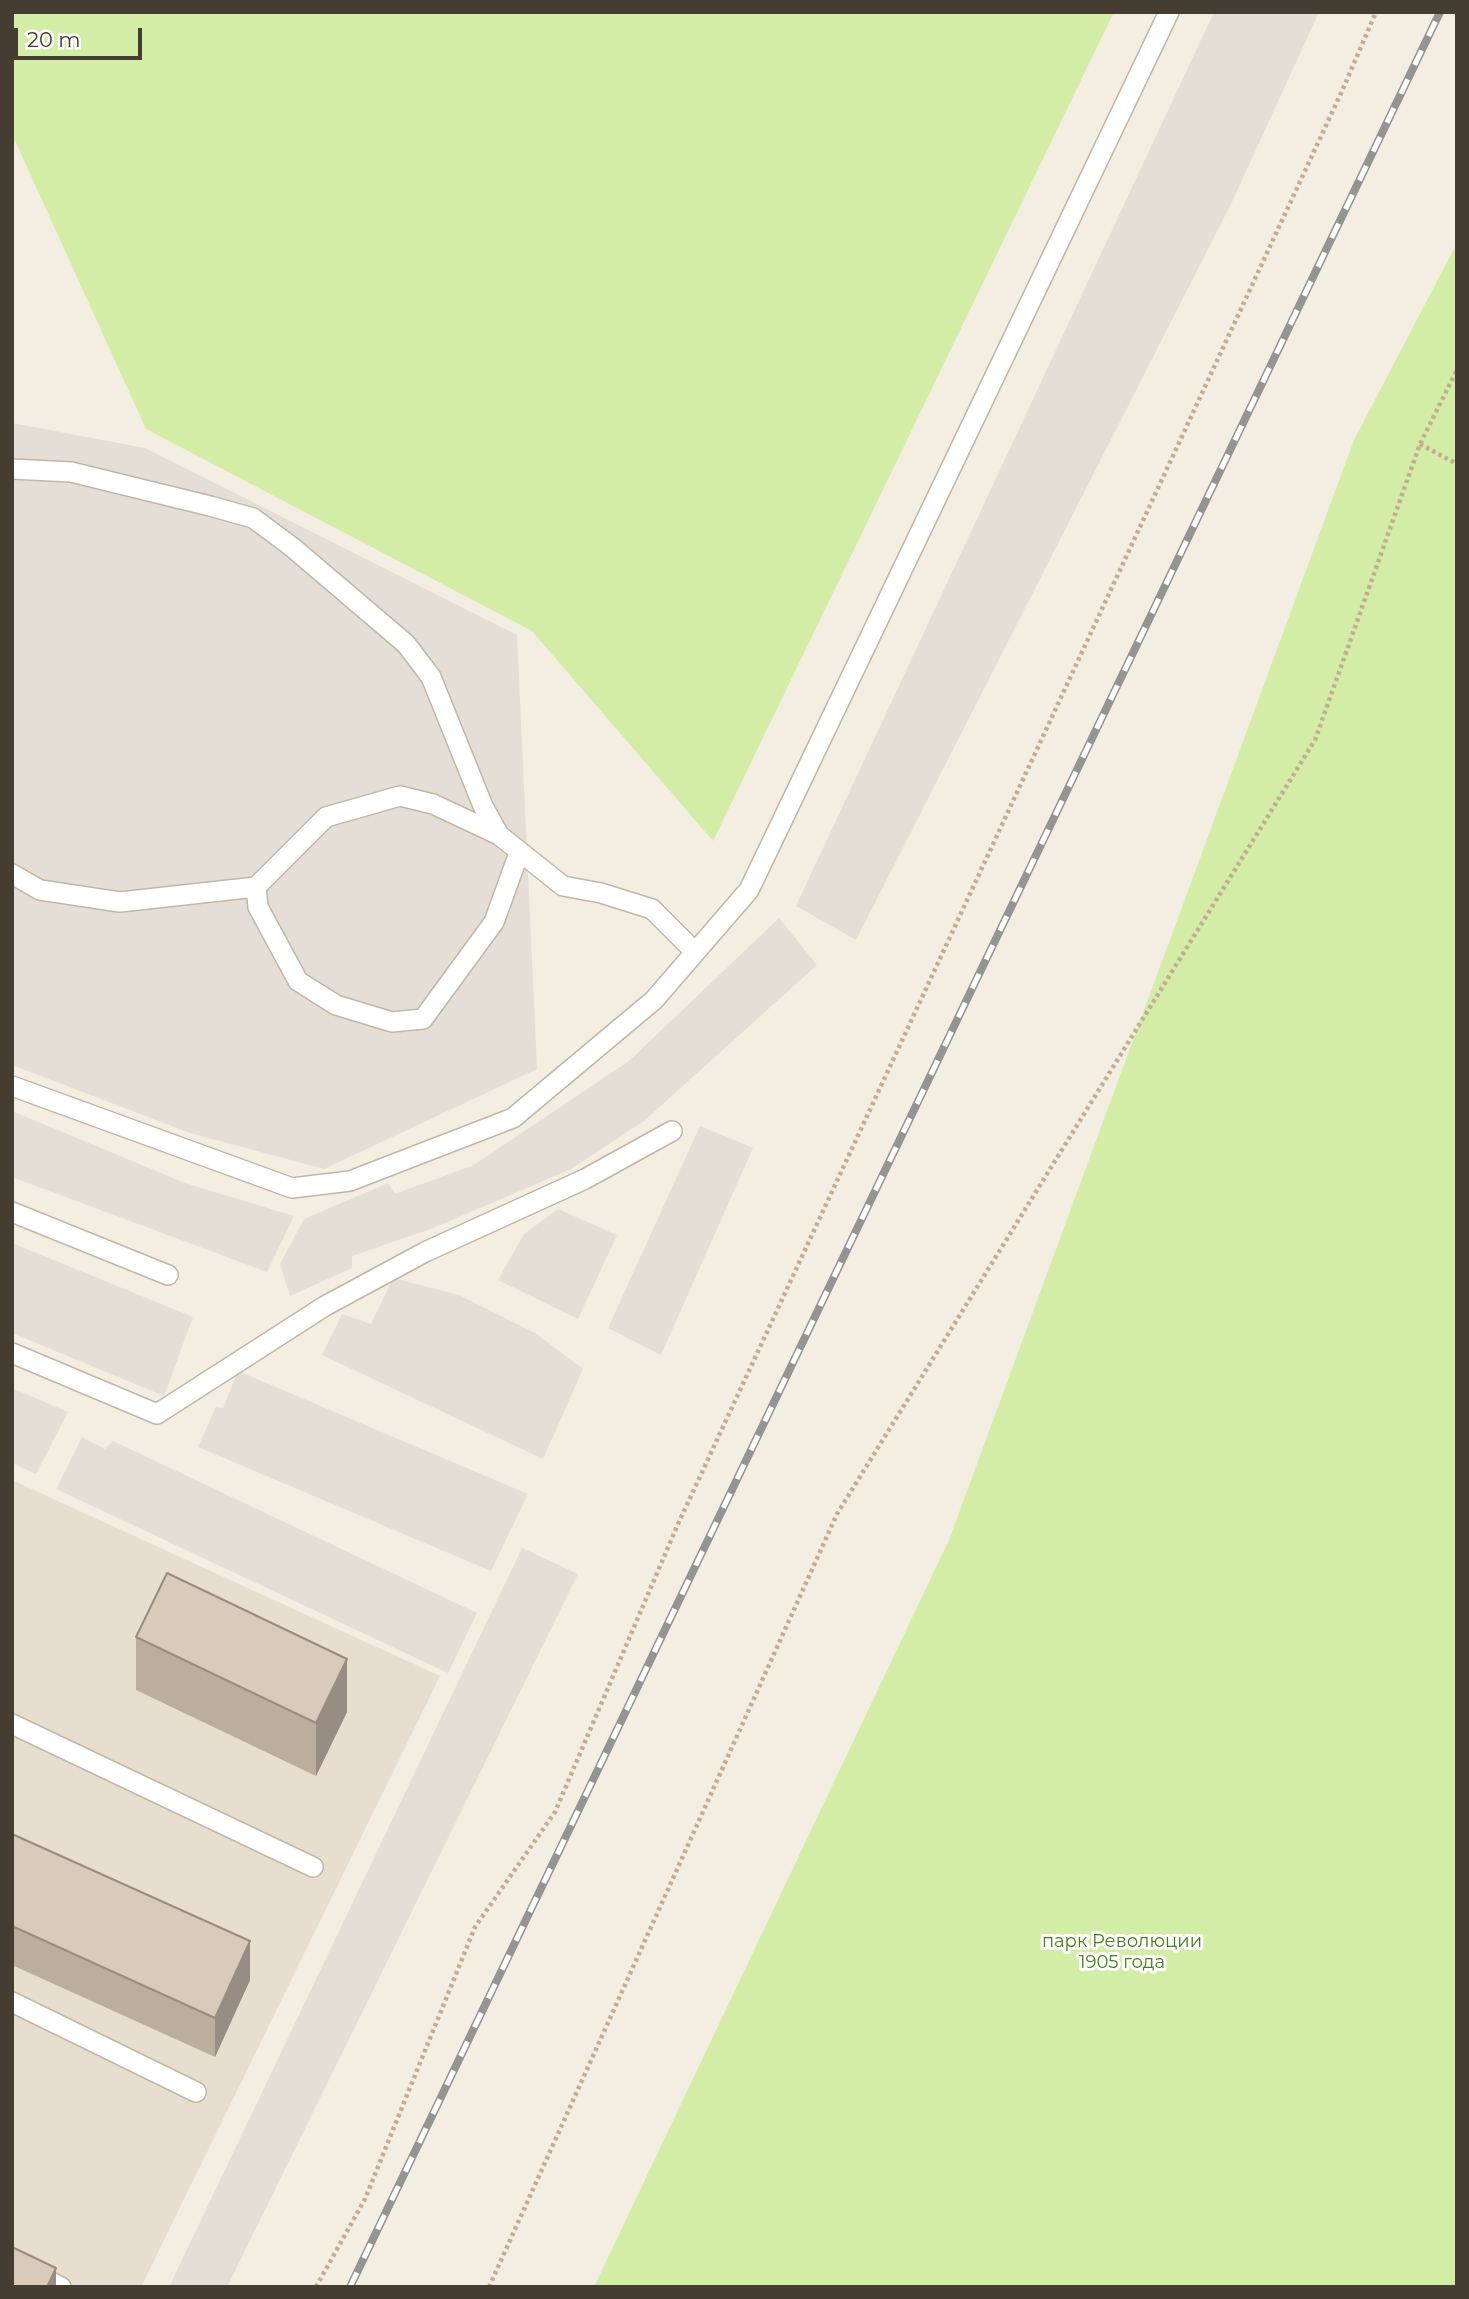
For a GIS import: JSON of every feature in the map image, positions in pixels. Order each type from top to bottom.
[{"type":"lane","points":[[12,1086],[292,1188],[351,1181],[513,1118],[654,1000],[749,890],[1169,12]]},
{"type":"lane","points":[[12,469],[71,472],[210,506],[253,518],[292,547],[406,644],[431,677],[483,806],[499,835]]},
{"type":"lane","points":[[12,874],[40,890],[120,902],[256,887],[326,817],[400,796],[433,804],[499,835],[563,886],[601,893],[652,909],[695,952]]},
{"type":"lane","points":[[256,887],[258,907],[298,981],[336,1005],[391,1022],[423,1019],[494,922],[519,853]]},
{"type":"lane","points":[[12,1353],[157,1414],[336,1300],[425,1252],[585,1179],[672,1131]]},
{"type":"lane","points":[[12,1212],[168,1275]]},
{"type":"lane","points":[[12,1724],[313,1867]]},
{"type":"lane","points":[[12,2002],[196,2092]]},
{"type":"lane","points":[[12,2263],[61,2287]]},
{"type":"path","points":[[316,2287],[365,2199],[475,1927],[555,1812],[678,1524],[1342,91],[1376,12]]},
{"type":"path","points":[[489,2287],[837,1514],[1315,740],[1420,444],[1457,370]]},
{"type":"path","points":[[1420,444],[1457,464]]},
{"type":"shaded area","points":[[1214,12],[1319,12],[1232,202],[856,940],[796,906]]},
{"type":"shaded area","points":[[12,423],[145,448],[517,635],[537,1069],[324,1169],[190,1133],[12,1065]]},
{"type":"shaded area","points":[[779,918],[817,965],[644,1121],[571,1169],[431,1229],[352,1256],[352,1268],[290,1296],[280,1264],[304,1219],[388,1183],[395,1194],[474,1165],[629,1061]]},
{"type":"shaded area","points":[[12,1111],[185,1183],[294,1216],[267,1272],[12,1177]]},
{"type":"shaded area","points":[[700,1126],[753,1148],[661,1355],[608,1328]]},
{"type":"shaded area","points":[[558,1209],[617,1235],[578,1319],[498,1280],[524,1234]]},
{"type":"shaded area","points":[[12,1243],[193,1317],[164,1396],[12,1333]]},
{"type":"shaded area","points":[[393,1278],[459,1295],[535,1333],[583,1369],[543,1459],[322,1355],[342,1314],[371,1324]]},
{"type":"shaded area","points":[[238,1371],[528,1494],[491,1571],[198,1447],[216,1407],[223,1408]]},
{"type":"shaded area","points":[[12,1388],[68,1412],[36,1474],[12,1463]]},
{"type":"shaded area","points":[[82,1437],[105,1449],[113,1441],[477,1613],[448,1673],[56,1489]]},
{"type":"shaded area","points":[[12,1480],[440,1676],[141,2287],[12,2287]]},
{"type":"shaded area","points":[[522,1548],[578,1574],[227,2287],[169,2287]]},
{"type":"green space","points":[[12,12],[1114,12],[713,841],[532,631],[146,429],[12,134]]},
{"type":"green space","name":"парк Революции 1905 года","points":[[1457,243],[1457,2287],[594,2287],[949,1540],[1354,440]]},
{"type":"building","points":[[167,1573],[347,1659],[316,1723],[136,1637]]},
{"type":"building","points":[[12,1834],[250,1941],[215,2018],[12,1926]]},
{"type":"building","points":[[12,2247],[56,2268],[47,2287],[12,2287]]},
{"type":"railway","points":[[350,2287],[1440,12]]}]
